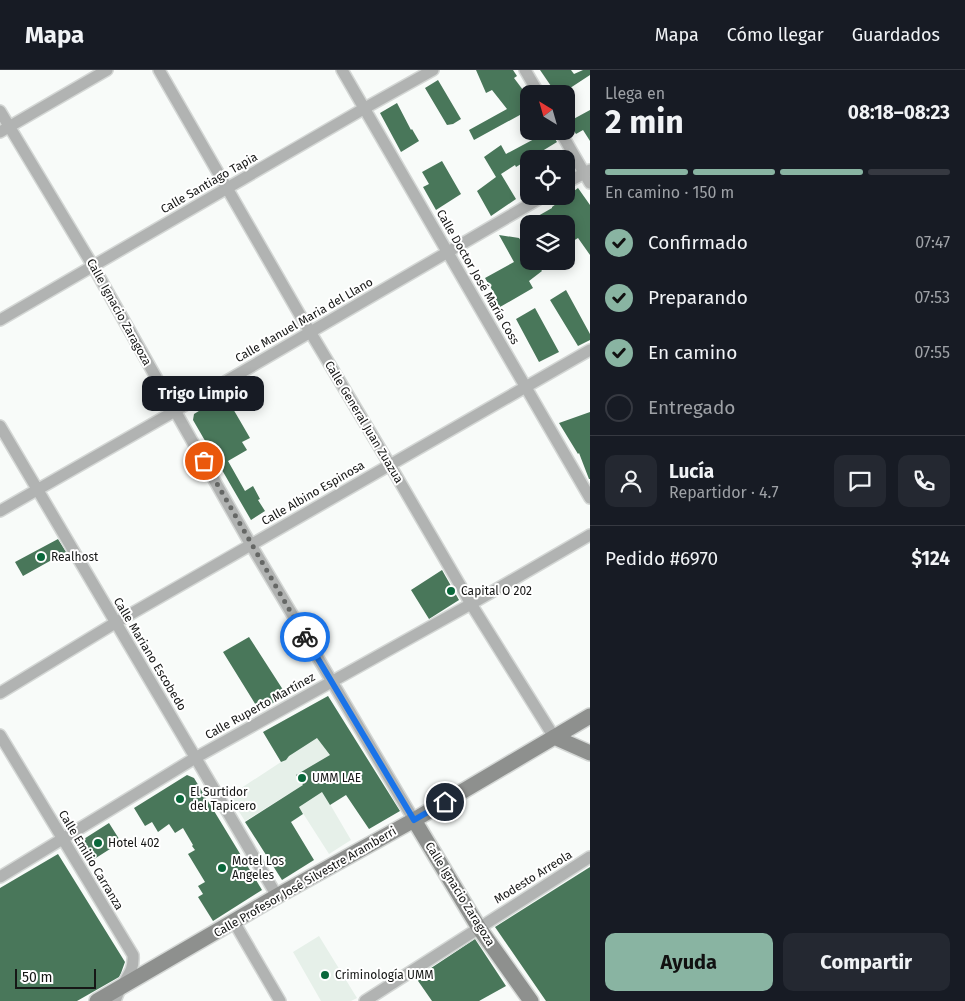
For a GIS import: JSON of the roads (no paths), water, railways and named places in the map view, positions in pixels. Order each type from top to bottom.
[{"type":"main road","name":"Calle Profesor José Silvestre Aramberri","points":[[97,1001],[117,994],[276,896],[414,820],[590,716]]},
{"type":"main road","points":[[554,737],[590,753]]},
{"type":"main road","name":"Calle Ignacio Zaragoza","points":[[414,820],[479,928],[530,1001]]},
{"type":"street","points":[[5,130],[107,70]]},
{"type":"street","name":"Calle General Juan Zuazua","points":[[159,70],[471,604],[554,737]]},
{"type":"street","name":"Calle Doctor José María Coss","points":[[342,70],[590,498]]},
{"type":"street","name":"Calle Santiago Tapia","points":[[0,320],[433,70]]},
{"type":"street","points":[[525,70],[533,85]]},
{"type":"street","name":"Calle Ignacio Zaragoza","points":[[0,111],[5,130],[93,266],[251,545],[414,820]]},
{"type":"street","points":[[566,140],[588,175],[575,180]]},
{"type":"street","name":"Calle Manuel Maria del Llano","points":[[0,511],[528,205]]},
{"type":"street","name":"Calle Albino Espinosa","points":[[0,693],[115,623],[590,350]]},
{"type":"street","name":"Calle Mariano Escobedo","points":[[0,426],[276,896]]},
{"type":"street","name":"Calle Ruperto Martínez","points":[[0,877],[195,758],[590,536]]},
{"type":"street","name":"Calle Emilio Carranza","points":[[0,735],[133,955],[130,973],[117,994]]},
{"type":"street","name":"Modesto Arreola","points":[[366,1001],[590,857]]},
{"type":"street","points":[[234,922],[280,1001]]},
{"type":"place","name":"Trigo Limpio","points":[[204,461]]},
{"type":"place","name":"Realhost","points":[[41,557]]},
{"type":"place","name":"Capital O 202","points":[[451,591]]},
{"type":"place","name":"UMM LAE","points":[[302,778]]},
{"type":"place","name":"El Surtidor del Tapicero","points":[[180,799]]},
{"type":"place","name":"Hotel 402","points":[[98,843]]},
{"type":"place","name":"Motel Los Angeles","points":[[222,868]]},
{"type":"place","name":"Criminología UMM","points":[[325,975]]}]
